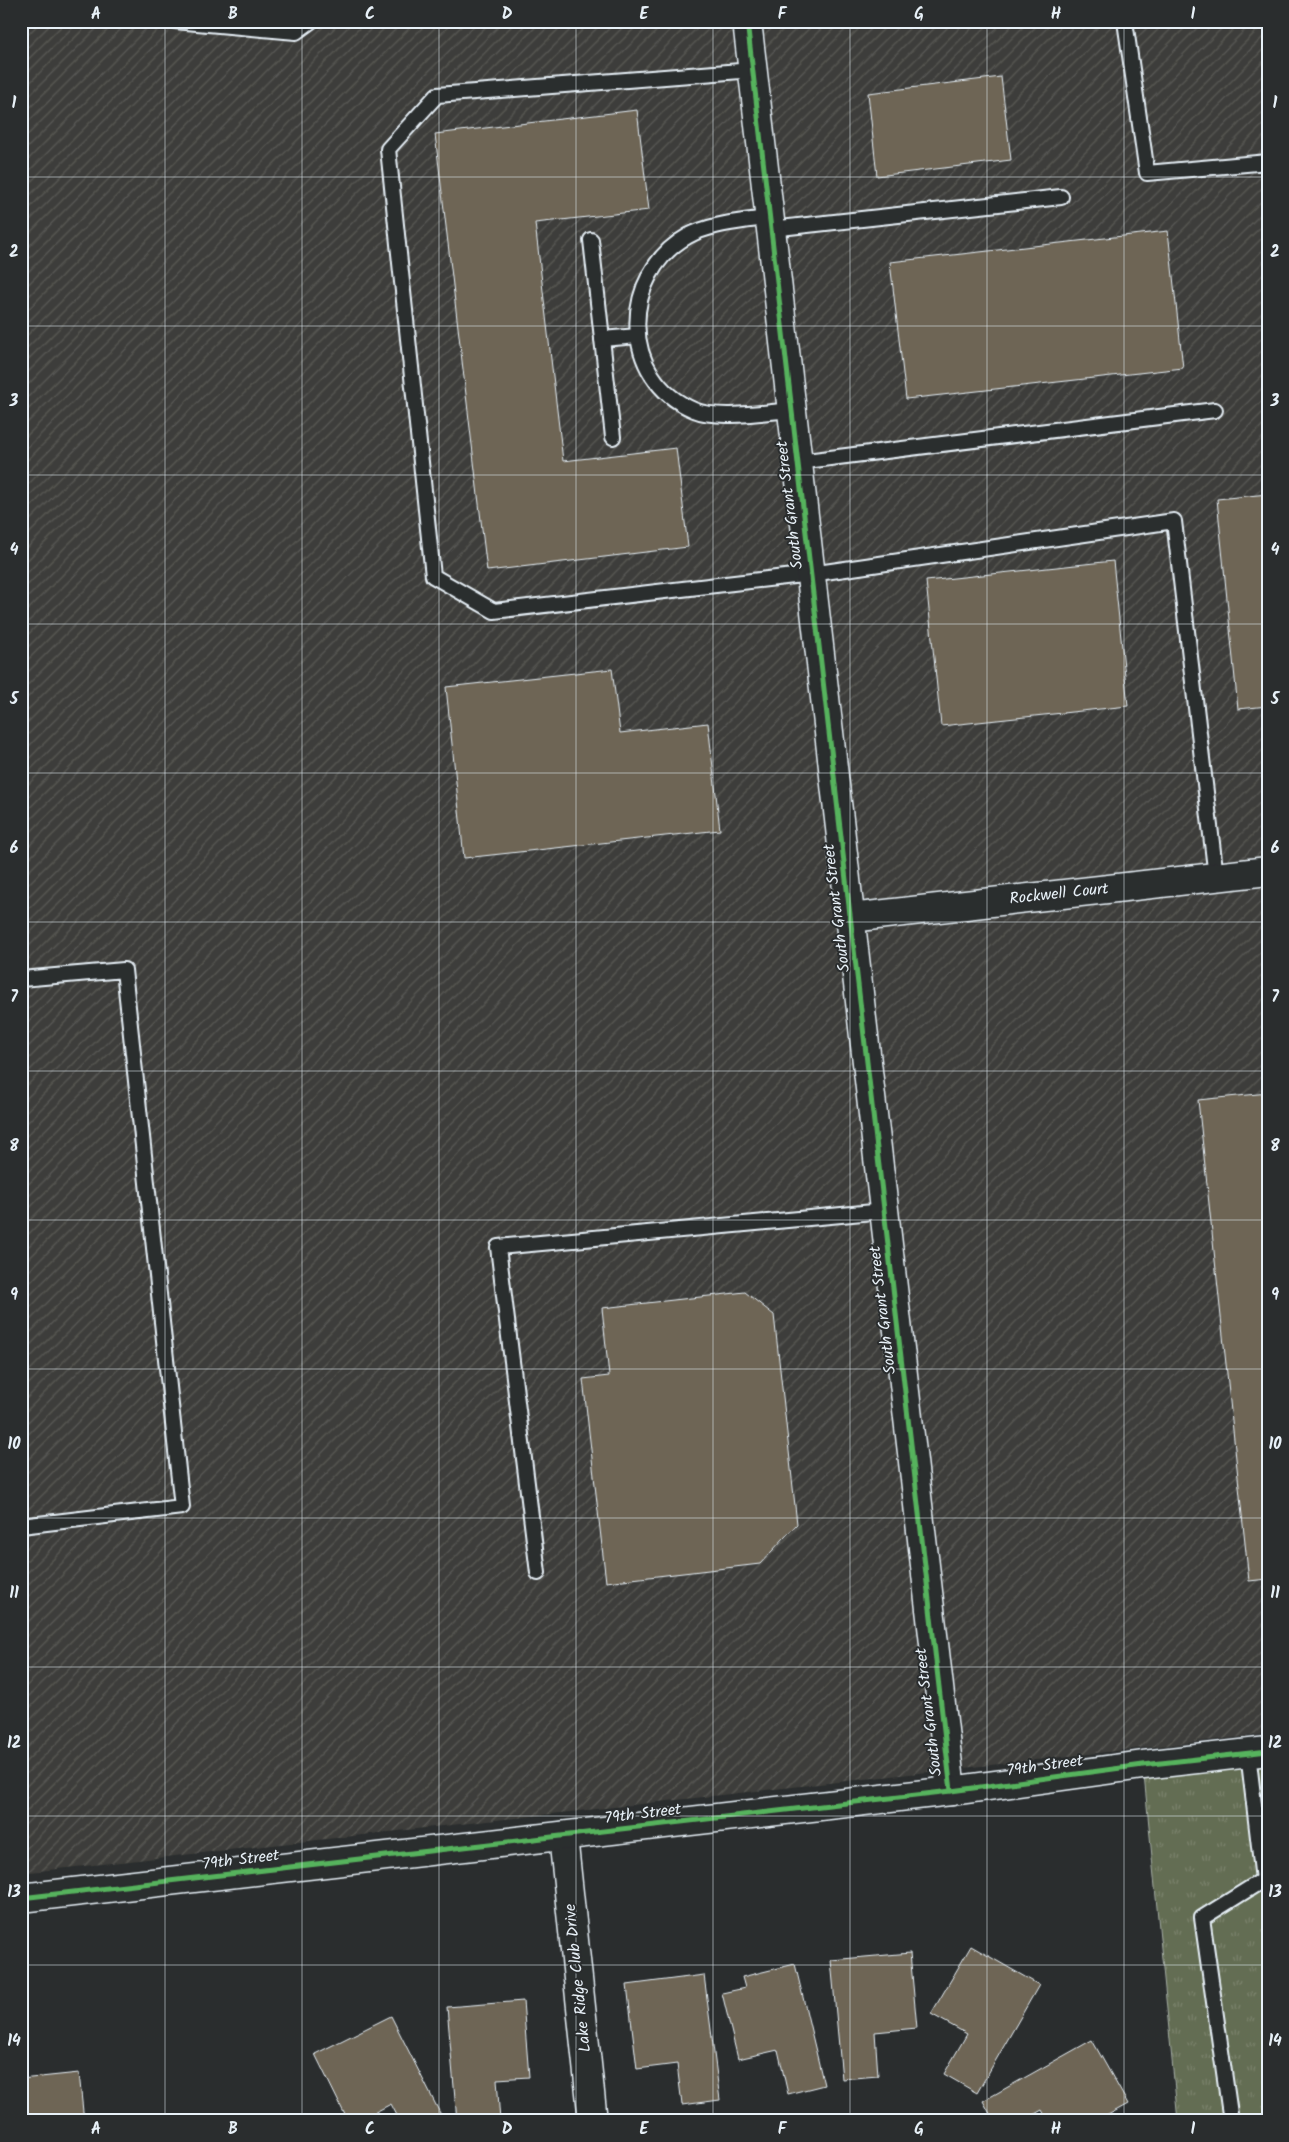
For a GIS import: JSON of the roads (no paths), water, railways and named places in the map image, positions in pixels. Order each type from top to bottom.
[{"type":"street","name":"South Grant Street","points":[[747,21],[951,1791]]},
{"type":"street","name":"Rockwell Court","points":[[850,918],[1268,871]]},
{"type":"street","name":"79th Street","points":[[21,1898],[951,1791],[1258,1752]]},
{"type":"street","name":"Lake Ridge Club Drive","points":[[563,1836],[594,2121]]},
{"type":"lane","points":[[175,21],[296,32],[311,21]]},
{"type":"lane","points":[[1125,21],[1147,173],[1268,162]]},
{"type":"lane","points":[[753,70],[437,95],[388,149],[433,576],[494,611],[811,574],[1174,521],[1216,876]]},
{"type":"lane","points":[[792,410],[724,414],[695,411],[671,398],[654,381],[642,356],[638,336],[641,293],[650,273],[664,255],[688,236],[712,227],[1061,197]]},
{"type":"lane","points":[[591,240],[613,437]]},
{"type":"lane","points":[[602,339],[638,336]]},
{"type":"lane","points":[[798,462],[1215,410]]},
{"type":"lane","points":[[21,979],[124,970],[182,1507],[21,1526]]},
{"type":"lane","points":[[538,1573],[498,1246],[884,1211]]},
{"type":"lane","points":[[1231,2121],[1202,1918],[1266,1880],[1258,1752]]}]
